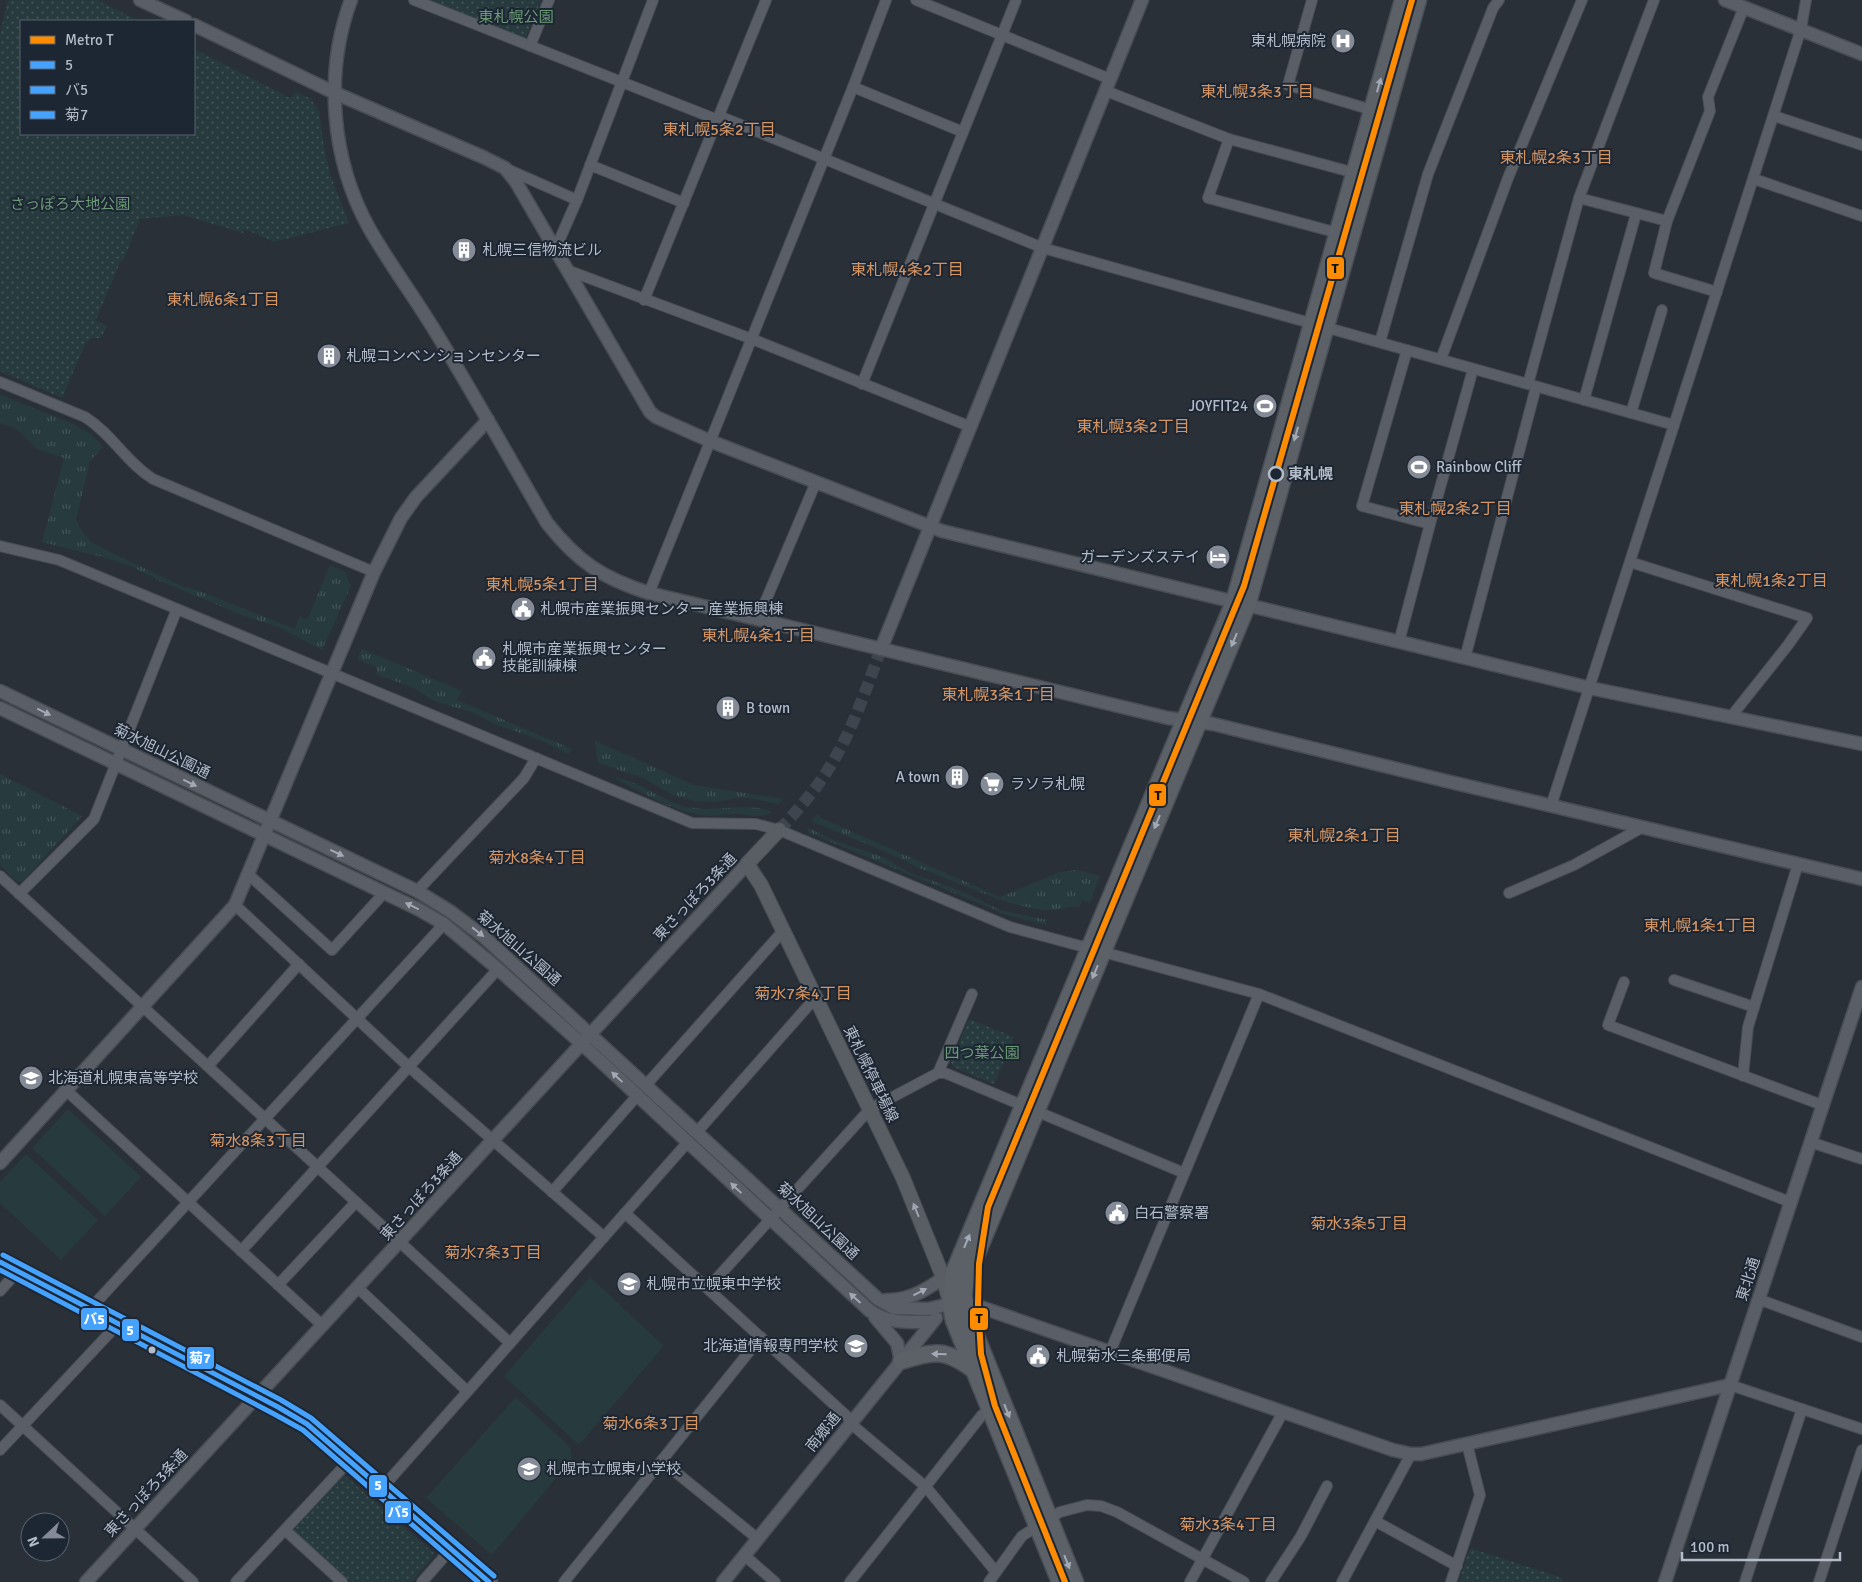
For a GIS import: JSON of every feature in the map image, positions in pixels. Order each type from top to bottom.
[{"type":"main road","points":[[1319,326],[1338,233],[1403,0]]},
{"type":"main road","points":[[1075,1582],[1043,1522],[990,1410],[954,1321],[957,1303],[1030,1109],[1241,604],[1319,326],[1418,0]]},
{"type":"main road","name":"東さっぽろ3条通","points":[[747,864],[779,830]]},
{"type":"main road","name":"東札幌停車場線","points":[[747,864],[761,885],[870,1109],[903,1178],[943,1278],[957,1303]]},
{"type":"main road","points":[[1030,1109],[956,1267],[952,1281],[957,1303],[1043,1522],[1060,1582]]},
{"type":"main road","points":[[0,1262],[258,1396],[307,1424],[489,1582]]},
{"type":"main road","points":[[901,1361],[924,1354],[941,1353],[955,1357],[974,1370]]},
{"type":"street","points":[[140,0],[184,20]]},
{"type":"street","points":[[351,0],[344,18],[338,46],[334,73],[335,93],[341,150],[348,176],[364,218],[381,249],[438,335],[547,523],[570,550],[595,570],[620,584],[649,593],[1168,718],[1192,721],[1862,879]]},
{"type":"street","points":[[414,0],[824,159],[1043,248],[1674,425]]},
{"type":"street","points":[[530,46],[549,0]]},
{"type":"street","points":[[555,250],[577,200],[653,0]]},
{"type":"street","points":[[644,300],[766,0]]},
{"type":"street","points":[[649,593],[752,340],[886,0]]},
{"type":"street","points":[[916,0],[1002,35],[1229,139],[1355,173]]},
{"type":"street","points":[[862,384],[1016,0]]},
{"type":"street","points":[[881,649],[1142,0]]},
{"type":"street","points":[[1312,0],[1288,85],[1372,110]]},
{"type":"street","points":[[1380,342],[1428,174],[1493,8],[1500,0]]},
{"type":"street","points":[[1441,359],[1508,178],[1582,0]]},
{"type":"street","points":[[1465,658],[1579,198],[1654,0]]},
{"type":"street","points":[[1725,0],[1862,54]]},
{"type":"street","points":[[1552,806],[1802,29],[1806,0]]},
{"type":"street","points":[[1717,292],[1654,273],[1667,222],[1710,111],[1708,97],[1744,7]]},
{"type":"street","points":[[195,25],[335,93],[577,200]]},
{"type":"street","points":[[853,87],[963,132]]},
{"type":"street","points":[[1774,116],[1862,145]]},
{"type":"street","points":[[1229,139],[1208,198],[1338,233]]},
{"type":"street","points":[[590,166],[684,203]]},
{"type":"street","points":[[505,168],[516,182],[650,412],[656,417],[710,441],[931,528],[1590,688],[1862,744]]},
{"type":"street","points":[[1754,179],[1862,216]]},
{"type":"street","points":[[1579,198],[1667,222]]},
{"type":"street","points":[[1584,400],[1636,214]]},
{"type":"street","points":[[567,270],[752,340],[971,427]]},
{"type":"street","points":[[1631,413],[1662,310]]},
{"type":"street","points":[[1407,350],[1362,506],[1430,524]]},
{"type":"street","points":[[1399,642],[1473,369]]},
{"type":"street","points":[[0,382],[85,417],[95,423],[113,440],[130,462],[153,479],[374,572]]},
{"type":"street","points":[[0,1162],[144,1007],[235,905],[374,572],[401,518],[416,497],[488,420]]},
{"type":"street","points":[[758,619],[816,482]]},
{"type":"street","points":[[0,546],[59,560],[692,823],[756,824],[779,830],[1010,927],[1258,994],[1790,1202]]},
{"type":"street","points":[[1630,562],[1807,618],[1735,718]]},
{"type":"street","points":[[20,894],[94,819],[177,609]]},
{"type":"street","name":"菊水旭山公園通","points":[[0,691],[417,891],[451,912],[484,937],[878,1299],[894,1308],[928,1309],[957,1303]]},
{"type":"street","name":"菊水旭山公園通","points":[[0,708],[384,892],[444,924],[582,1044],[870,1311],[880,1318],[892,1322],[932,1322]]},
{"type":"street","points":[[417,891],[524,778],[536,758]]},
{"type":"street","points":[[1509,893],[1574,865],[1640,826]]},
{"type":"street","name":"東さっぽろ3条通","points":[[86,1582],[747,864]]},
{"type":"street","points":[[1743,1076],[1748,1027],[1798,864]]},
{"type":"street","points":[[248,874],[332,950],[384,892]]},
{"type":"street","points":[[0,876],[510,1343]]},
{"type":"street","points":[[235,905],[409,1067],[604,1238]]},
{"type":"street","points":[[90,1309],[444,924]]},
{"type":"street","points":[[646,1086],[783,931]]},
{"type":"street","points":[[208,1066],[298,964]]},
{"type":"street","points":[[241,1251],[498,969]]},
{"type":"street","points":[[1674,980],[1754,1008]]},
{"type":"street","points":[[1624,982],[1608,1025],[1822,1105]]},
{"type":"street","name":"東北通","points":[[1665,1582],[1862,987]]},
{"type":"street","points":[[938,1073],[972,994]]},
{"type":"street","points":[[1110,1352],[1258,994]]},
{"type":"street","points":[[696,1132],[816,998]]},
{"type":"street","points":[[708,1288],[870,1109],[938,1073],[945,1073],[1184,1173]]},
{"type":"street","points":[[67,1091],[323,1326]]},
{"type":"street","points":[[552,1192],[637,1096]]},
{"type":"street","points":[[1810,1142],[1862,1159]]},
{"type":"street","points":[[382,1488],[687,1143]]},
{"type":"street","points":[[278,1285],[356,1202]]},
{"type":"street","points":[[625,1213],[851,1422],[926,1487],[996,1572]]},
{"type":"street","points":[[878,1299],[897,1301],[909,1297],[930,1287],[956,1267]]},
{"type":"street","points":[[0,1291],[18,1271]]},
{"type":"street","points":[[358,1288],[467,1391]]},
{"type":"street","points":[[1758,1299],[1862,1337]]},
{"type":"street","points":[[957,1303],[1110,1352],[1393,1450],[1411,1454],[1421,1454],[1468,1444],[1730,1385],[1862,1429]]},
{"type":"street","name":"南郷通","points":[[723,1582],[932,1322],[957,1303]]},
{"type":"street","points":[[870,1311],[897,1343],[901,1361]]},
{"type":"street","points":[[0,1450],[118,1324]]},
{"type":"street","points":[[564,1582],[761,1337]]},
{"type":"street","points":[[0,1405],[193,1582]]},
{"type":"street","points":[[850,1582],[982,1416],[990,1410]]},
{"type":"street","points":[[1745,1582],[1802,1410]]},
{"type":"street","points":[[1190,1582],[1282,1412]]},
{"type":"street","points":[[1451,1582],[1480,1495],[1468,1444]]},
{"type":"street","points":[[1819,1582],[1862,1450]]},
{"type":"street","points":[[1342,1582],[1411,1454]]},
{"type":"street","points":[[236,1582],[350,1460]]},
{"type":"street","points":[[662,1461],[758,1539]]},
{"type":"street","points":[[1271,1582],[1301,1536],[1328,1486]]},
{"type":"street","points":[[989,1582],[1022,1536],[1060,1512],[1080,1506],[1094,1505],[1108,1508],[1244,1582]]},
{"type":"street","points":[[1375,1521],[1456,1566]]},
{"type":"street","points":[[285,1530],[342,1582]]},
{"type":"street","points":[[422,1582],[451,1549]]},
{"type":"street","points":[[744,1555],[775,1582]]},
{"type":"green space","name":"さっぽろ大地公園","points":[[8,0],[97,0],[137,20],[20,20],[20,135],[195,135],[195,50],[290,98],[296,92],[311,99],[319,112],[330,174],[349,223],[274,242],[245,229],[243,233],[183,215],[140,219],[96,320],[107,326],[101,338],[92,338],[86,342],[62,398],[0,371],[0,33]]},
{"type":"green space","name":"東札幌公園","points":[[431,0],[541,0],[525,39]]},
{"type":"green space","points":[[0,395],[69,422],[91,434],[103,447],[90,461],[76,519],[80,528],[91,542],[112,553],[184,587],[189,587],[295,629],[299,616],[307,620],[330,565],[345,572],[351,586],[322,650],[281,628],[242,615],[158,580],[133,567],[103,557],[42,542],[64,458],[37,449],[18,430],[0,423]]},
{"type":"green space","points":[[362,649],[462,691],[457,700],[572,749],[569,754],[540,740],[493,723],[472,712],[434,701],[414,688],[376,674],[377,668],[357,659]]},
{"type":"green space","points":[[595,741],[694,785],[784,799],[779,804],[749,798],[735,798],[715,802],[695,801],[673,795],[643,778],[598,763]]},
{"type":"green space","points":[[0,774],[82,816],[22,882],[17,881],[0,866]]},
{"type":"green space","points":[[616,777],[639,785],[671,802],[686,807],[704,809],[745,807],[759,808],[772,812],[760,816],[735,814],[711,816],[698,814],[650,797],[616,779]]},
{"type":"green space","points":[[818,814],[821,818],[1000,897],[1060,872],[1077,870],[1100,876],[1090,903],[1083,900],[1079,907],[1051,910],[1033,908],[1003,901],[917,867],[811,821]]},
{"type":"green space","points":[[807,827],[830,839],[885,858],[910,873],[961,891],[1000,910],[1047,920],[1046,925],[999,913],[809,833]]},
{"type":"green space","name":"四つ葉公園","points":[[969,1019],[1014,1037],[994,1084],[953,1067],[951,1062]]},
{"type":"green space","points":[[68,1109],[141,1177],[105,1216],[32,1148]]},
{"type":"green space","points":[[26,1154],[98,1220],[61,1260],[0,1203],[0,1182]]},
{"type":"green space","points":[[590,1277],[664,1346],[579,1445],[504,1376]]},
{"type":"green space","points":[[516,1397],[570,1447],[572,1459],[492,1555],[426,1498]]},
{"type":"green space","points":[[344,1475],[435,1554],[412,1582],[351,1582],[293,1530]]},
{"type":"green space","points":[[1470,1548],[1562,1578],[1562,1582],[1459,1582]]},
{"type":"tunnel","points":[[779,830],[812,793],[845,740],[881,649]]},
{"type":"metro line","name":"T","points":[[1065,1582],[995,1406],[981,1354],[978,1304],[979,1264],[988,1207],[1244,586],[1412,0]]},
{"type":"transit line","name":"菊7","points":[[3,1255],[281,1400],[311,1418],[494,1576]]},
{"type":"transit line","name":"5","points":[[0,1262],[278,1407],[307,1424],[489,1582]]},
{"type":"transit line","name":"バ5","points":[[0,1270],[303,1430],[478,1582]]},
{"type":"place","name":"東札幌病院","points":[[1343,41]]},
{"type":"place","name":"札幌三信物流ビル","points":[[464,250]]},
{"type":"place","name":"札幌コンベンションセンター","points":[[329,356]]},
{"type":"place","name":"JOYFIT24","points":[[1265,406]]},
{"type":"place","name":"Rainbow Cliff","points":[[1419,467]]},
{"type":"place","name":"東札幌","points":[[1276,474]]},
{"type":"place","name":"ガーデンズステイ","points":[[1218,557]]},
{"type":"place","name":"札幌市産業振興センター 産業振興棟","points":[[523,609]]},
{"type":"place","name":"札幌市産業振興センター 技能訓練棟","points":[[484,658]]},
{"type":"place","name":"B town","points":[[728,708]]},
{"type":"place","name":"A town","points":[[957,777]]},
{"type":"place","name":"ラソラ札幌","points":[[992,784]]},
{"type":"place","name":"北海道札幌東高等学校","points":[[31,1078]]},
{"type":"place","name":"白石警察署","points":[[1117,1213]]},
{"type":"place","name":"札幌市立幌東中学校","points":[[629,1284]]},
{"type":"place","name":"北海道情報専門学校","points":[[856,1346]]},
{"type":"place","name":"札幌菊水三条郵便局","points":[[1038,1356]]},
{"type":"place","name":"札幌市立幌東小学校","points":[[529,1469]]},
{"type":"district","name":"東札幌3条3丁目","points":[[1257,92]]},
{"type":"district","name":"東札幌5条2丁目","points":[[719,130]]},
{"type":"district","name":"東札幌2条3丁目","points":[[1556,158]]},
{"type":"district","name":"東札幌4条2丁目","points":[[907,270]]},
{"type":"district","name":"東札幌6条1丁目","points":[[223,300]]},
{"type":"district","name":"東札幌3条2丁目","points":[[1133,427]]},
{"type":"district","name":"東札幌2条2丁目","points":[[1455,509]]},
{"type":"district","name":"東札幌1条2丁目","points":[[1771,581]]},
{"type":"district","name":"東札幌5条1丁目","points":[[542,585]]},
{"type":"district","name":"東札幌4条1丁目","points":[[758,636]]},
{"type":"district","name":"東札幌3条1丁目","points":[[998,695]]},
{"type":"district","name":"東札幌2条1丁目","points":[[1344,836]]},
{"type":"district","name":"菊水8条4丁目","points":[[537,858]]},
{"type":"district","name":"東札幌1条1丁目","points":[[1700,926]]},
{"type":"district","name":"菊水7条4丁目","points":[[803,994]]},
{"type":"district","name":"菊水8条3丁目","points":[[258,1141]]},
{"type":"district","name":"菊水3条5丁目","points":[[1359,1224]]},
{"type":"district","name":"菊水7条3丁目","points":[[493,1253]]},
{"type":"district","name":"菊水6条3丁目","points":[[651,1424]]},
{"type":"district","name":"菊水3条4丁目","points":[[1228,1525]]}]
